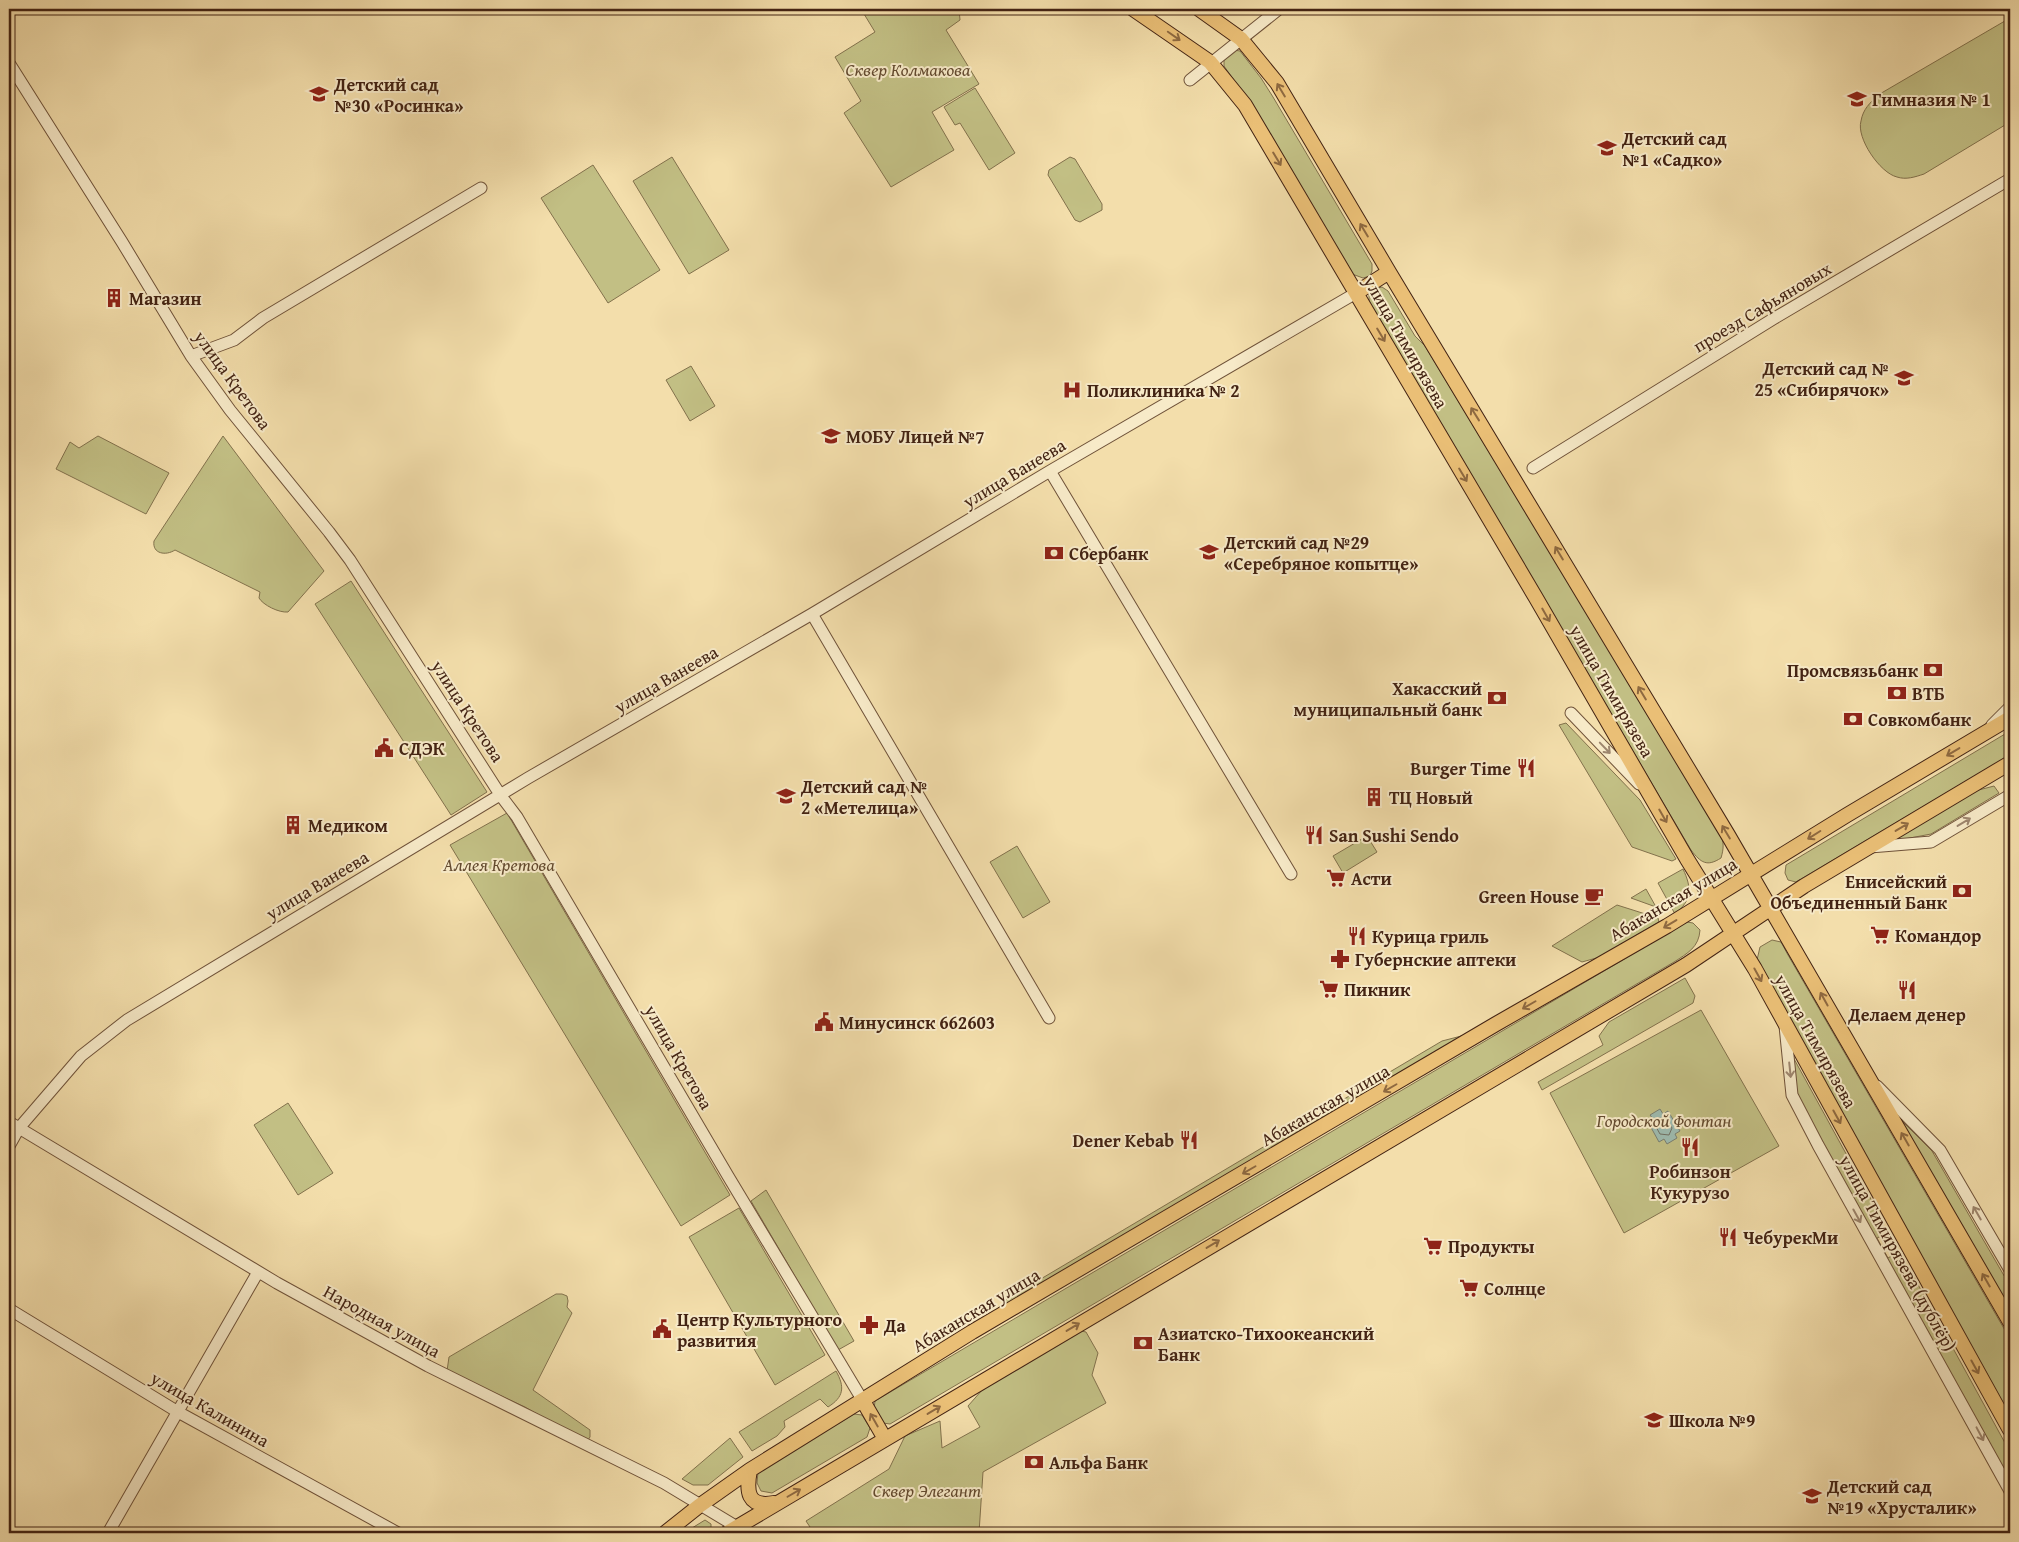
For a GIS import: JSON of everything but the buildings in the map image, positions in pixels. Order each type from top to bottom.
[{"type":"main road","name":"улица Тимирязева","points":[[1133,9],[1210,62],[1245,105],[1784,1022],[2010,1430]]},
{"type":"main road","name":"улица Тимирязева","points":[[1199,9],[1241,39],[1277,83],[1751,874],[2010,1322]]},
{"type":"main road","points":[[1356,293],[1389,272]]},
{"type":"main road","name":"Абаканская улица","points":[[665,1533],[750,1470],[972,1332],[1712,899],[1847,815],[2010,718]]},
{"type":"main road","points":[[737,1531],[776,1502],[1681,968],[1804,886],[2010,763]]},
{"type":"main road","points":[[863,1401],[885,1439]]},
{"type":"main road","points":[[750,1470],[747,1489],[754,1502],[760,1504],[776,1502]]},
{"type":"street","points":[[1190,80],[1210,62],[1279,9]]},
{"type":"street","name":"улица Кретова","points":[[9,63],[122,242],[191,356],[230,410],[350,560],[501,796],[517,817],[863,1401]]},
{"type":"street","name":"проезд Сафьяновых","points":[[1533,468],[1773,319],[2010,179]]},
{"type":"street","points":[[191,356],[234,340],[263,318],[481,188]]},
{"type":"street","name":"улица Ванеева","points":[[9,1146],[14,1125],[81,1056],[127,1020],[528,778],[812,614],[1050,471],[1356,293]]},
{"type":"street","points":[[1050,471],[1291,874]]},
{"type":"street","points":[[812,614],[1049,1018]]},
{"type":"street","points":[[1979,737],[2010,707]]},
{"type":"street","points":[[1571,713],[1651,796]]},
{"type":"street","points":[[1868,847],[1931,842],[2010,795]]},
{"type":"street","name":"улица Тимирязева (дублёр)","points":[[1784,1022],[1792,1096],[2010,1490]]},
{"type":"street","points":[[1869,1078],[1940,1150],[2010,1270]]},
{"type":"street","name":"Народная улица","points":[[14,1125],[258,1272],[428,1366],[664,1483],[737,1531]]},
{"type":"street","points":[[108,1533],[258,1272]]},
{"type":"street","name":"улица Калинина","points":[[9,1309],[178,1412],[398,1533]]},
{"type":"green space","name":"Сквер Колмакова","points":[[861,9],[959,9],[960,20],[946,30],[979,84],[932,112],[954,150],[891,187],[844,113],[861,101],[835,57],[875,32]]},
{"type":"green space","points":[[2010,18],[2010,122],[1924,174],[1910,178],[1900,178],[1890,174],[1871,154],[1862,136],[1860,128],[1865,110],[1878,95]]},
{"type":"green space","points":[[1234,50],[1240,51],[1273,97],[1372,264],[1370,276],[1363,278],[1352,274],[1255,110],[1224,66],[1224,58]]},
{"type":"green space","points":[[975,88],[1015,153],[989,170],[960,123],[955,125],[944,107]]},
{"type":"green space","points":[[672,157],[729,250],[689,274],[633,181]]},
{"type":"green space","points":[[1070,157],[1075,159],[1102,204],[1102,210],[1080,222],[1075,220],[1048,175],[1049,170]]},
{"type":"green space","points":[[593,165],[660,270],[608,303],[541,198]]},
{"type":"green space","points":[[1382,287],[1388,291],[1415,336],[1425,346],[1720,833],[1723,851],[1721,858],[1716,861],[1708,863],[1701,861],[1691,850],[1372,308],[1369,294],[1375,289]]},
{"type":"green space","points":[[691,366],[715,406],[690,421],[666,380]]},
{"type":"green space","points":[[98,436],[169,473],[146,514],[56,469],[70,442],[79,448]]},
{"type":"green space","points":[[223,436],[324,571],[288,612],[272,608],[259,598],[260,592],[175,550],[168,553],[160,553],[155,549],[154,541]]},
{"type":"green space","points":[[351,581],[487,792],[451,815],[315,604]]},
{"type":"green space","points":[[1566,723],[1640,800],[1676,859],[1672,861],[1632,847],[1559,725]]},
{"type":"green space","points":[[2010,731],[2010,755],[1796,882],[1788,880],[1785,873],[1786,865]]},
{"type":"green space","points":[[1994,786],[1999,793],[1931,834],[1889,842],[1971,792]]},
{"type":"green space","name":"Аллея Кретова","points":[[507,813],[730,1195],[681,1226],[450,845]]},
{"type":"green space","points":[[1367,836],[1377,852],[1343,873],[1333,856]]},
{"type":"green space","points":[[1017,846],[1050,902],[1023,918],[990,862]]},
{"type":"green space","points":[[1683,869],[1688,882],[1689,893],[1685,904],[1675,914],[1658,883]]},
{"type":"green space","points":[[1646,889],[1656,907],[1631,898]]},
{"type":"green space","points":[[1617,905],[1658,918],[1659,922],[1600,957],[1582,962],[1552,946]]},
{"type":"green space","points":[[1687,922],[1693,923],[1700,930],[1699,936],[1692,949],[1674,962],[890,1424],[883,1423],[874,1409],[875,1401]]},
{"type":"green space","points":[[1772,940],[1781,942],[2010,1339],[2010,1419],[1757,960],[1760,947]]},
{"type":"green space","points":[[1685,978],[1695,996],[1693,1003],[1542,1090],[1538,1082],[1603,1045],[1599,1036],[1609,1022]]},
{"type":"green space","name":"Городской Фонтан","points":[[1701,1010],[1779,1146],[1624,1233],[1550,1093]]},
{"type":"green space","points":[[1469,1034],[992,1314],[1007,1299],[1442,1041]]},
{"type":"green space","points":[[1793,1057],[1878,1212],[1884,1235],[1877,1238],[1888,1258],[1895,1254],[1910,1270],[2010,1452],[2010,1486],[1796,1093]]},
{"type":"green space","points":[[288,1103],[333,1173],[298,1195],[254,1125]]},
{"type":"green space","points":[[1892,1111],[1932,1151],[2010,1286],[2010,1314]]},
{"type":"green space","points":[[766,1190],[854,1341],[838,1350],[751,1201]]},
{"type":"green space","points":[[739,1208],[825,1355],[775,1385],[689,1237]]},
{"type":"green space","points":[[556,1294],[567,1296],[567,1307],[572,1313],[533,1390],[590,1430],[588,1440],[581,1440],[525,1407],[447,1371],[449,1357]]},
{"type":"green space","name":"Сквер Элегант","points":[[1081,1331],[1086,1332],[1098,1353],[1092,1375],[1106,1403],[983,1472],[979,1533],[814,1533],[806,1521],[889,1469],[905,1436],[940,1421],[942,1448],[980,1427],[968,1406],[983,1389]]},
{"type":"green space","points":[[836,1371],[842,1387],[840,1395],[833,1403],[828,1407],[820,1399],[784,1421],[785,1427],[777,1436],[752,1451],[739,1432]]},
{"type":"green space","points":[[854,1414],[862,1415],[870,1428],[867,1437],[772,1493],[761,1491],[757,1483],[758,1472]]},
{"type":"green space","points":[[730,1438],[743,1457],[708,1485],[693,1485],[682,1479]]},
{"type":"green space","points":[[705,1520],[711,1524],[711,1530],[708,1533],[684,1533]]},
{"type":"water","points":[[1660,1109],[1663,1114],[1668,1111],[1680,1131],[1675,1134],[1677,1138],[1667,1144],[1664,1139],[1659,1142],[1648,1122],[1653,1119],[1650,1115]]},
{"type":"place","name":"Детский сад №30 «Росинка»","points":[[319,94]]},
{"type":"place","name":"Гимназия № 1","points":[[1857,99]]},
{"type":"place","name":"Детский сад №1 «Cадко»","points":[[1607,148]]},
{"type":"place","name":"Магазин","points":[[114,298]]},
{"type":"place","name":"Детский сад № 25 «Сибирячок»","points":[[1904,378]]},
{"type":"place","name":"Поликлиника № 2","points":[[1072,390]]},
{"type":"place","name":"МОБУ Лицей №7","points":[[831,436]]},
{"type":"place","name":"Детский сад №29 «Серебряное копытце»","points":[[1209,552]]},
{"type":"place","name":"Сбербанк","points":[[1054,553]]},
{"type":"place","name":"Промсвязьбанк","points":[[1933,670]]},
{"type":"place","name":"ВТБ","points":[[1897,693]]},
{"type":"place","name":"Хакасский муниципальный банк","points":[[1497,698]]},
{"type":"place","name":"Совкомбанк","points":[[1853,719]]},
{"type":"place","name":"СДЭК","points":[[384,748]]},
{"type":"place","name":"Burger Time","points":[[1526,768]]},
{"type":"place","name":"Детский сад № 2 «Метелица»","points":[[786,796]]},
{"type":"place","name":"ТЦ Новый","points":[[1374,797]]},
{"type":"place","name":"Медиком","points":[[293,825]]},
{"type":"place","name":"San Sushi Sendo","points":[[1314,835]]},
{"type":"place","name":"Асти","points":[[1336,878]]},
{"type":"place","name":"Енисейский Объединенный Банк","points":[[1962,891]]},
{"type":"place","name":"Green House","points":[[1594,896]]},
{"type":"place","name":"Командор","points":[[1880,935]]},
{"type":"place","name":"Курица гриль","points":[[1357,936]]},
{"type":"place","name":"Губернские аптеки","points":[[1340,959]]},
{"type":"place","name":"Пикник","points":[[1329,989]]},
{"type":"place","name":"Делаем денер","points":[[1907,990]]},
{"type":"place","name":"Минусинск 662603","points":[[824,1022]]},
{"type":"place","name":"Dener Kebab","points":[[1189,1140]]},
{"type":"place","name":"Робинзон Кукурузо","points":[[1690,1147]]},
{"type":"place","name":"ЧебурекМи","points":[[1728,1237]]},
{"type":"place","name":"Продукты","points":[[1433,1246]]},
{"type":"place","name":"Солнце","points":[[1469,1288]]},
{"type":"place","name":"Да","points":[[869,1325]]},
{"type":"place","name":"Центр Культурного развития","points":[[662,1329]]},
{"type":"place","name":"Азиатско-Тихоокеанский Банк","points":[[1143,1343]]},
{"type":"place","name":"Школа №9","points":[[1654,1420]]},
{"type":"place","name":"Альфа Банк","points":[[1034,1462]]},
{"type":"place","name":"Детский сад №19 «Хрусталик»","points":[[1812,1496]]}]
